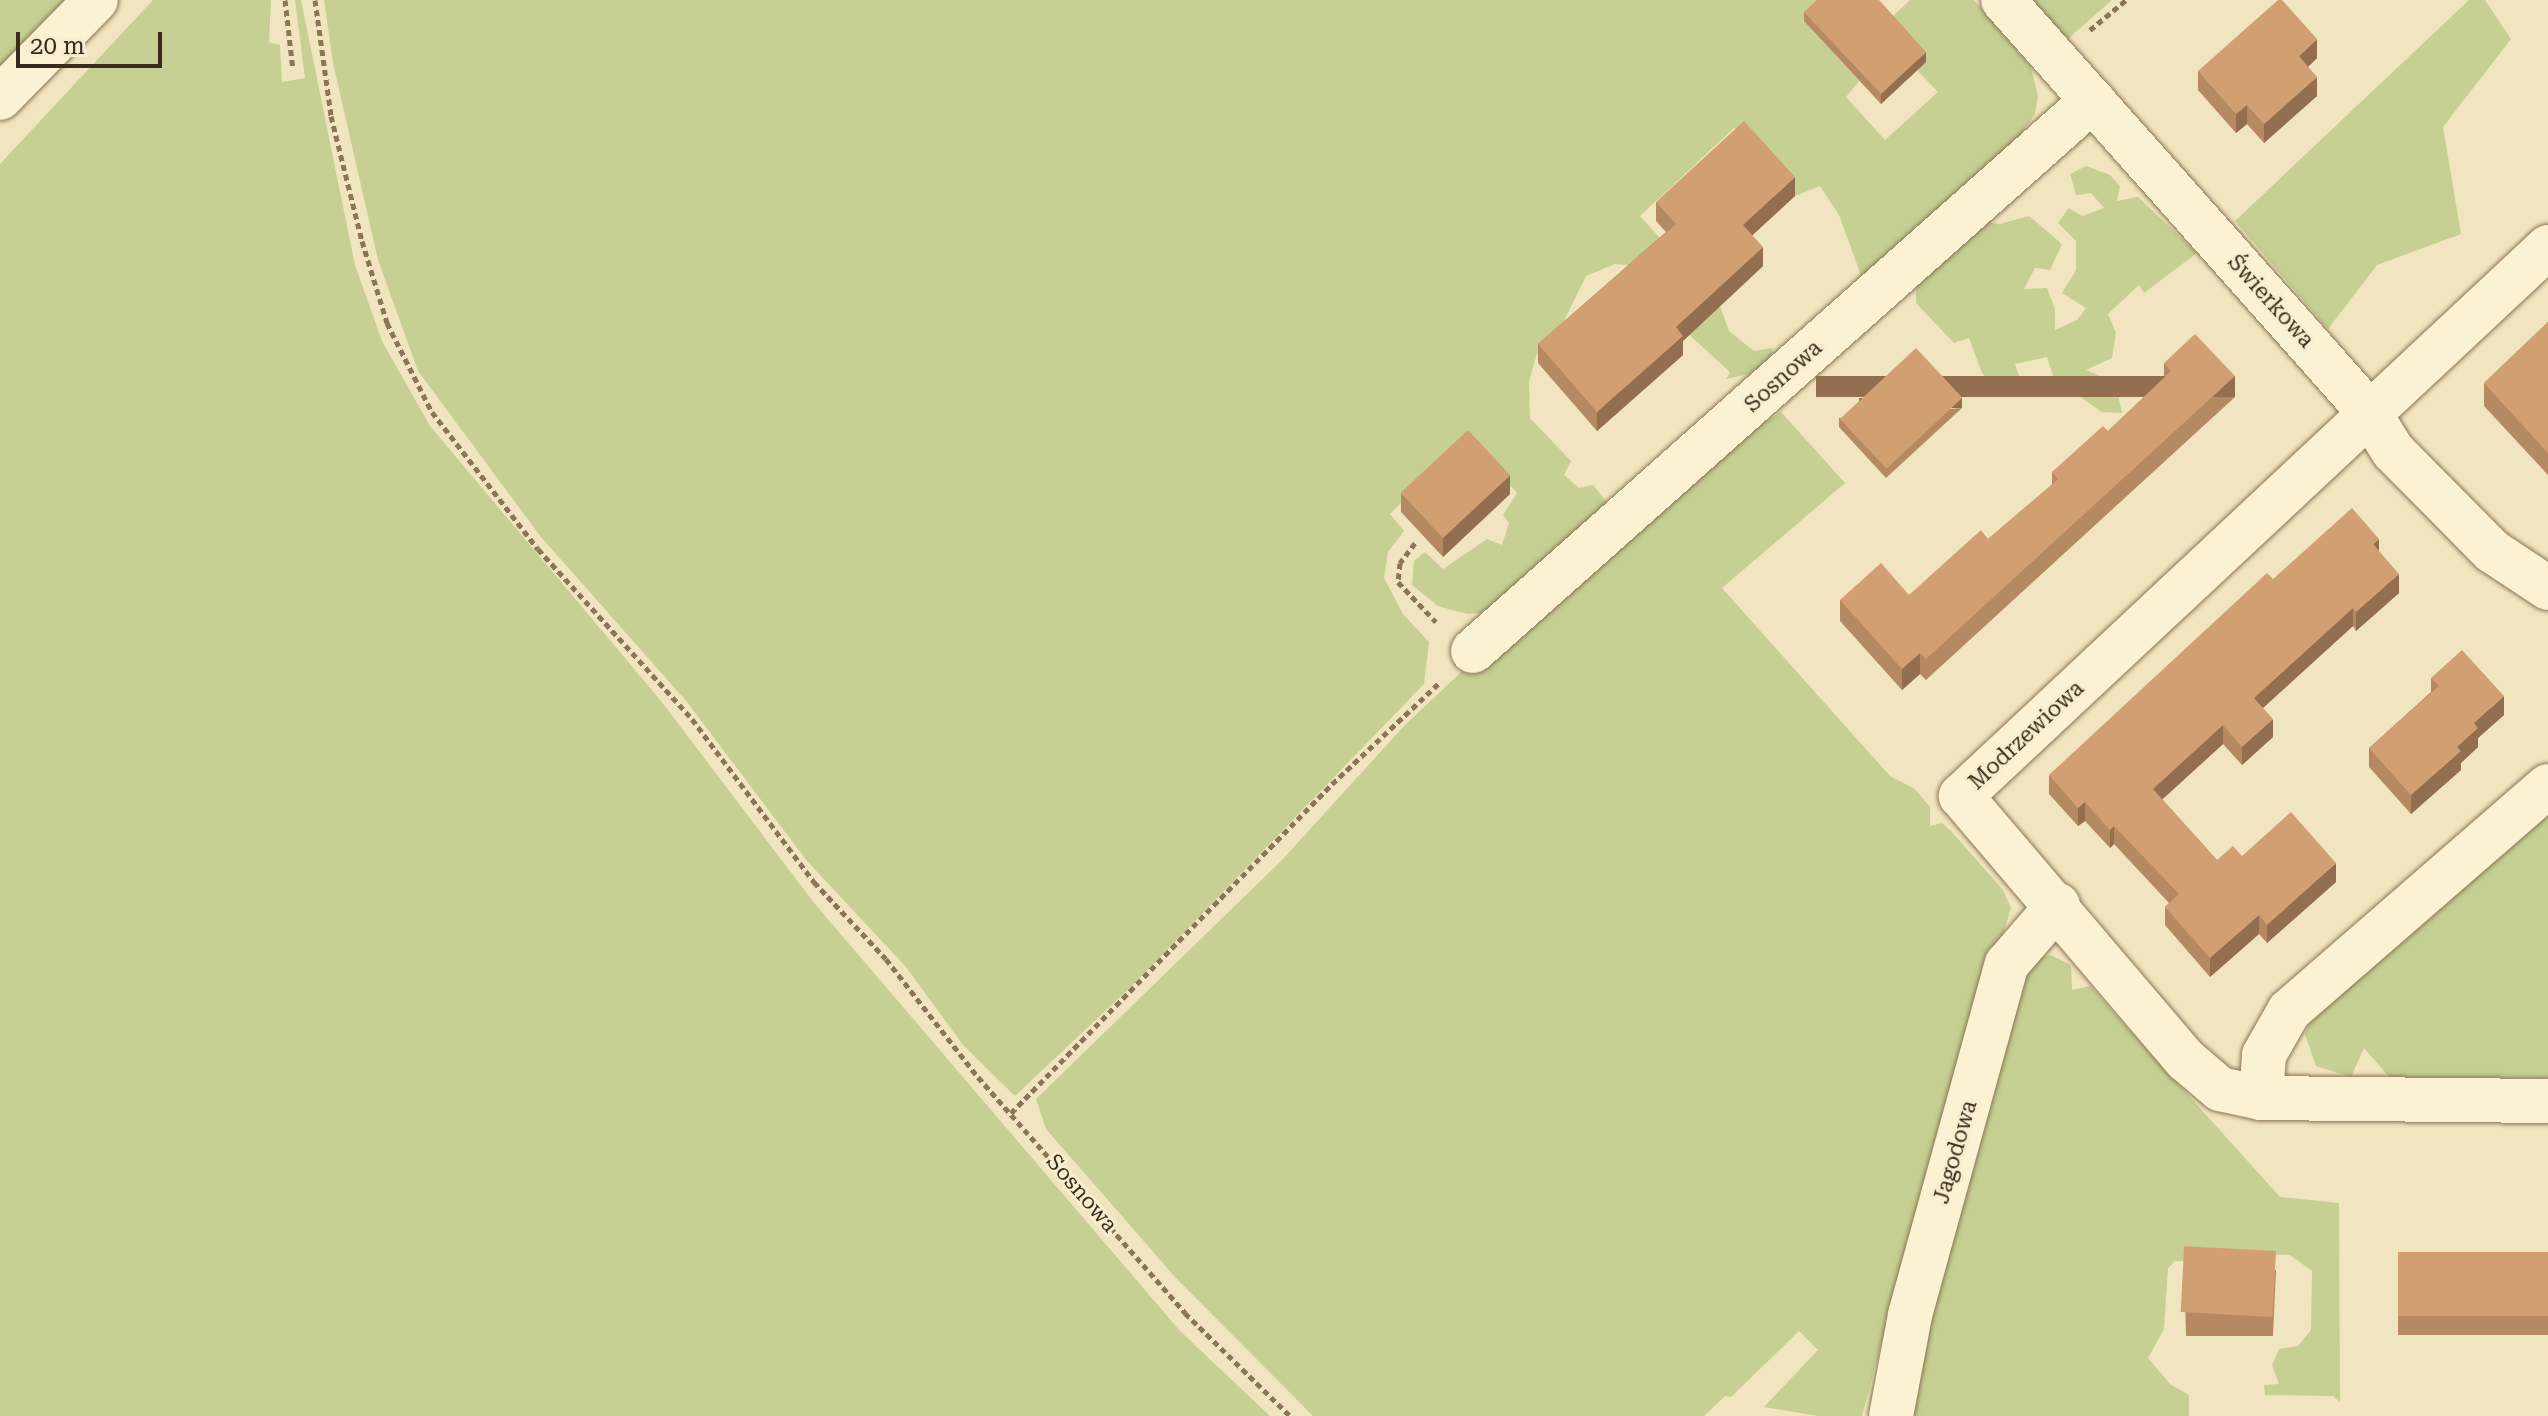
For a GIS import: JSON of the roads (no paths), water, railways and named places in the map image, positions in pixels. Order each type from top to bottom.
[{"type":"street","points":[[0,98],[96,0]]},
{"type":"street","name":"Świerkowa","points":[[2003,0],[2368,411],[2393,451],[2453,516],[2492,551],[2548,588]]},
{"type":"street","name":"Sosnowa","points":[[1473,651],[2093,100]]},
{"type":"street","name":"Modrzewiowa","points":[[2548,247],[2368,411],[1961,796],[2058,905],[2202,1076],[2229,1093],[2261,1098],[2548,1101]]},
{"type":"street","points":[[2261,1098],[2264,1055],[2289,1011],[2548,786]]},
{"type":"street","name":"Jagodowa","points":[[1891,1416],[1910,1315],[2007,964],[2058,905]]}]
